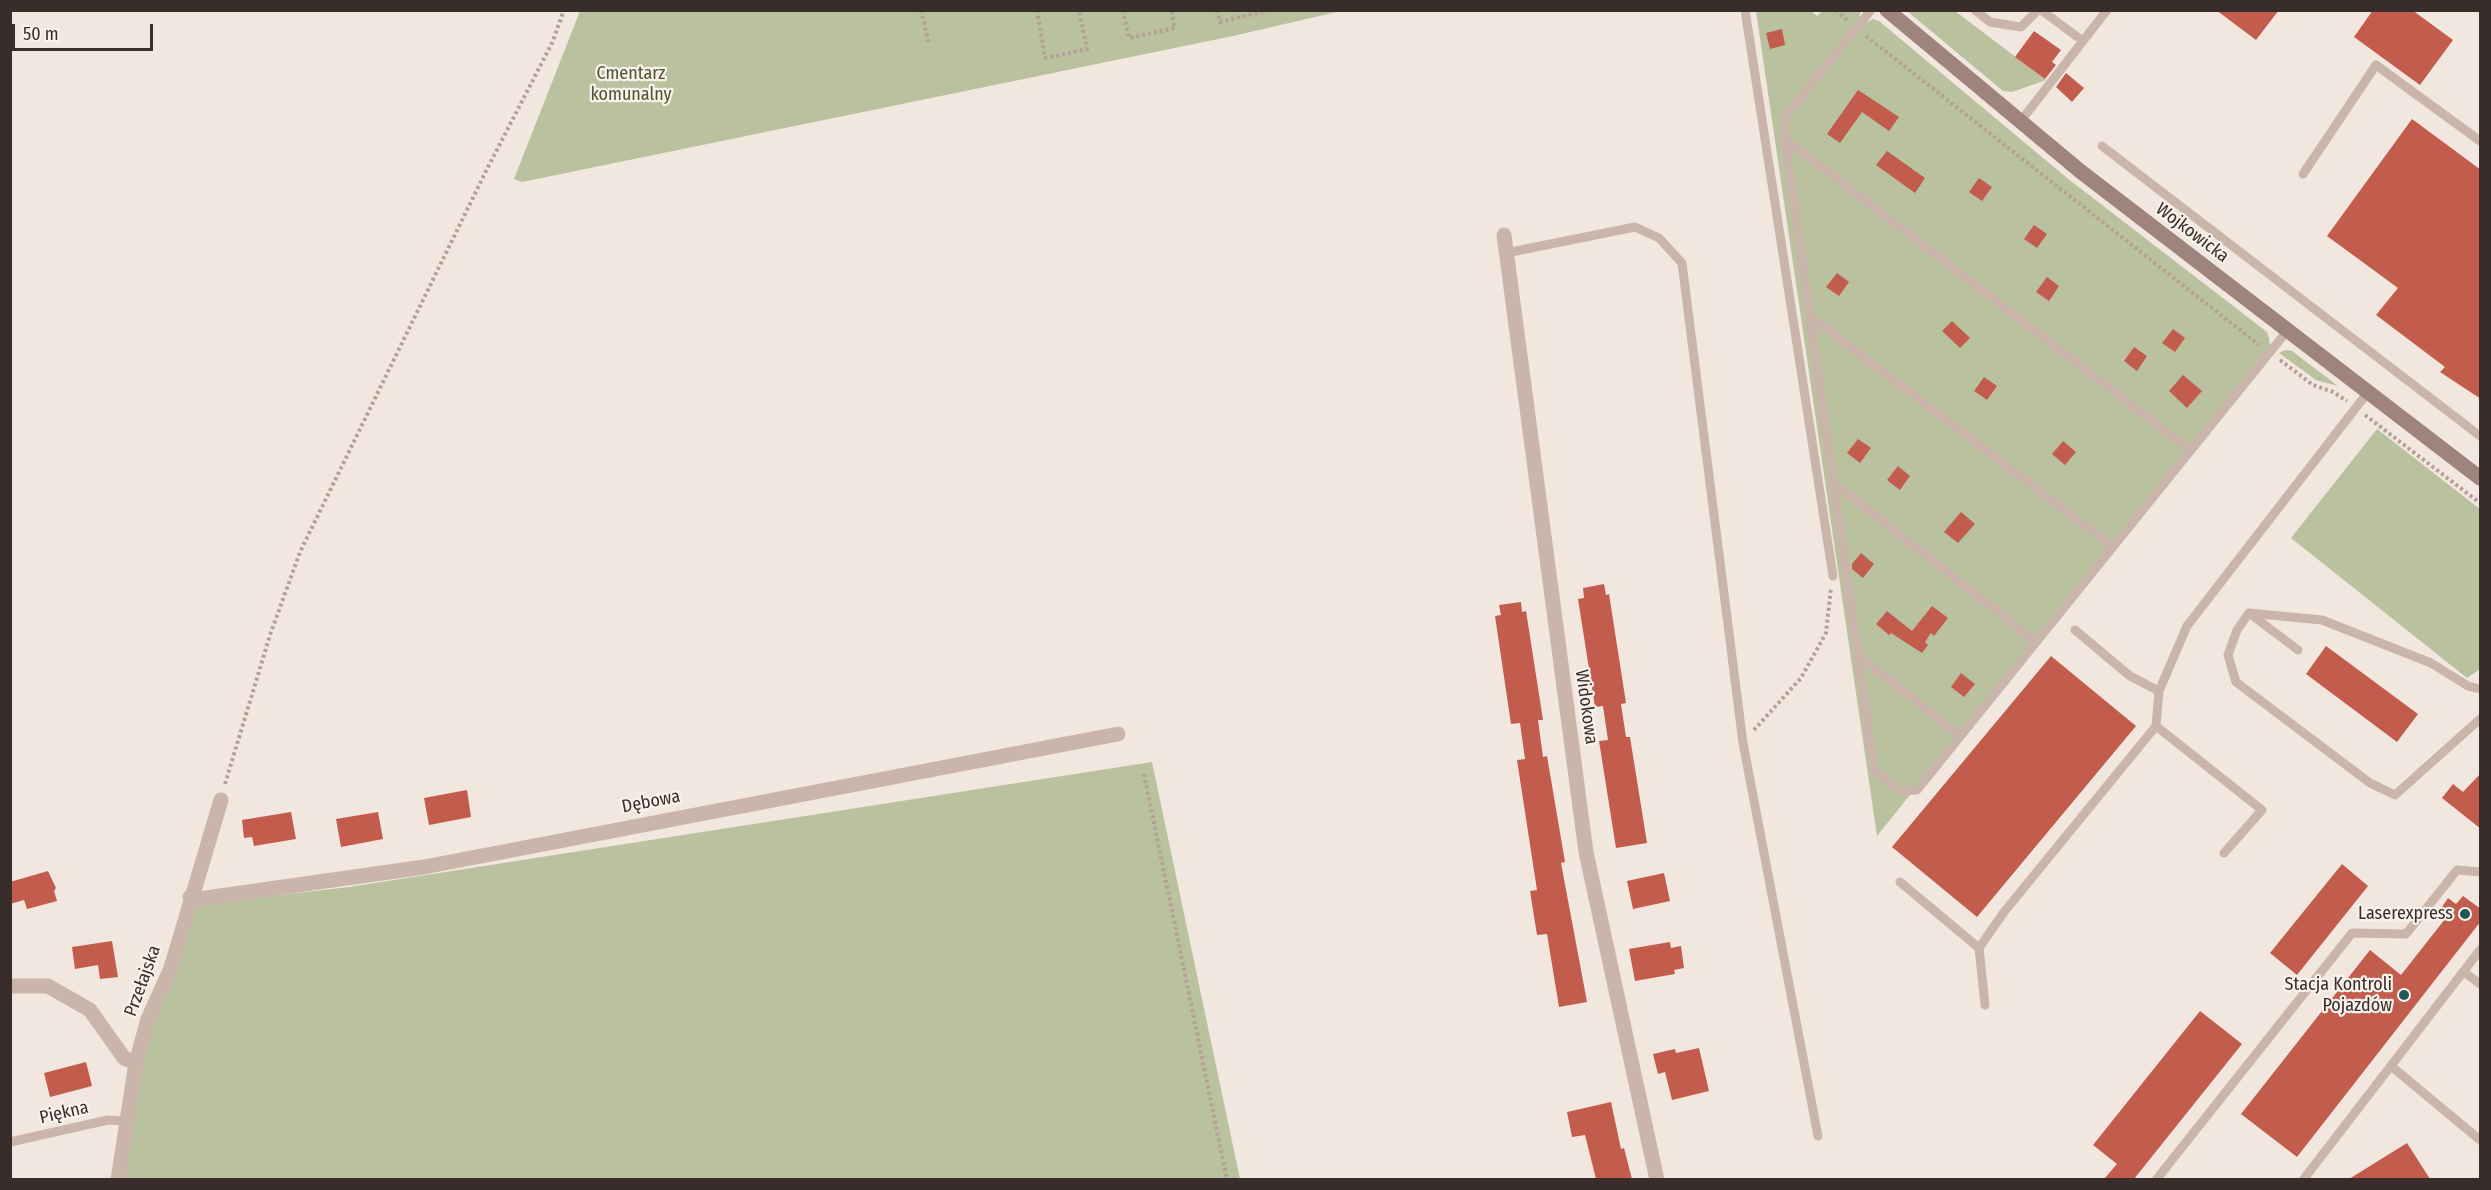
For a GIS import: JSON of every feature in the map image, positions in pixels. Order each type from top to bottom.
[{"type":"street","name":"Wojkowicka","points":[[1887,10],[2020,122],[2287,331],[2481,477]]},
{"type":"street","name":"Widokowa","points":[[1504,235],[1586,852],[1657,1179]]},
{"type":"street","name":"Dębowa","points":[[190,897],[199,899],[424,867],[1118,734]]},
{"type":"street","name":"Przełajska","points":[[118,1179],[125,1121],[136,1063],[148,1019],[171,968],[190,897],[221,800]]},
{"type":"street","points":[[10,986],[48,986],[90,1010],[124,1058],[136,1063]]},
{"type":"lane","points":[[1745,10],[1833,576]]},
{"type":"lane","points":[[1871,10],[1785,117],[1785,139],[1874,770],[1892,785],[1902,791],[1917,790],[2287,331]]},
{"type":"lane","points":[[1976,10],[1990,22],[2020,27],[2039,10],[2083,41]]},
{"type":"lane","points":[[2020,122],[2107,10]]},
{"type":"lane","points":[[2303,174],[2376,65],[2481,141]]},
{"type":"lane","points":[[1785,139],[2190,450]]},
{"type":"lane","points":[[2102,146],[2481,436]]},
{"type":"lane","points":[[1506,253],[1635,228],[1659,238],[1682,263],[1743,743],[1818,1136]]},
{"type":"lane","points":[[1810,317],[2113,548]]},
{"type":"lane","points":[[1985,1005],[1979,948],[2004,912],[2156,726],[2159,691],[2187,626],[2368,392]]},
{"type":"lane","points":[[1834,483],[2036,642]]},
{"type":"lane","points":[[2250,613],[2298,650]]},
{"type":"lane","points":[[2250,613],[2322,620],[2431,663],[2468,686],[2481,689]]},
{"type":"lane","points":[[2250,613],[2237,630],[2228,655],[2236,682],[2370,783],[2395,795],[2481,719]]},
{"type":"lane","points":[[2075,630],[2130,676],[2159,691]]},
{"type":"lane","points":[[1858,655],[1960,736]]},
{"type":"lane","points":[[2156,726],[2262,810],[2224,853]]},
{"type":"lane","points":[[2156,1179],[2352,933],[2406,934],[2457,870],[2481,872]]},
{"type":"lane","points":[[1900,882],[1979,948]]},
{"type":"lane","points":[[2303,1179],[2481,950]]},
{"type":"lane","points":[[2464,972],[2481,984]]},
{"type":"lane","points":[[2391,1066],[2481,1140]]},
{"type":"lane","name":"Piękna","points":[[10,1142],[108,1120],[125,1121]]},
{"type":"lane","points":[[2312,1168],[2315,1179]]},
{"type":"path","points":[[221,800],[270,636],[300,552],[486,171],[552,43],[564,10]]},
{"type":"path","points":[[921,10],[929,44]]},
{"type":"path","points":[[1037,10],[1045,58],[1087,49],[1079,10]]},
{"type":"path","points":[[1123,10],[1129,38],[1174,28],[1171,10]]},
{"type":"path","points":[[1217,10],[1220,22],[1269,10]]},
{"type":"path","points":[[1836,10],[2270,353],[2313,385],[2336,393],[2481,503]]},
{"type":"path","points":[[1743,743],[1801,678],[1826,633],[1833,576]]},
{"type":"path","points":[[1144,774],[1227,1179]]},
{"type":"green space","name":"Cmentarz komunalny","points":[[580,10],[1341,11],[1233,36],[522,182],[514,179]]},
{"type":"green space","points":[[1756,11],[1811,11],[1817,16],[1822,11],[1861,11],[1859,16],[1867,22],[1873,19],[1879,21],[2067,178],[2267,332],[2269,338],[2270,346],[1877,836]]},
{"type":"green space","points":[[1907,11],[1955,11],[2046,80],[2012,92],[2003,91]]},
{"type":"green space","points":[[2285,350],[2292,351],[2338,386],[2316,380],[2279,353]]},
{"type":"green space","points":[[2377,429],[2480,509],[2480,669],[2467,678],[2291,538]]},
{"type":"green space","points":[[1152,762],[1240,1179],[116,1180],[139,1071],[194,901],[262,897],[349,887]]},
{"type":"building","points":[[2216,10],[2279,10],[2256,40]]},
{"type":"building","points":[[2373,10],[2412,10],[2453,40],[2420,85],[2354,37]]},
{"type":"building","points":[[1782,29],[1785,45],[1770,49],[1766,33]]},
{"type":"building","points":[[2034,31],[2061,50],[2052,62],[2056,65],[2045,79],[2015,57]]},
{"type":"building","points":[[2066,73],[2084,88],[2072,102],[2056,87]]},
{"type":"building","points":[[1858,90],[1899,117],[1889,131],[1862,112],[1840,143],[1827,134]]},
{"type":"building","points":[[2412,119],[2481,170],[2481,399],[2440,372],[2445,367],[2376,315],[2398,288],[2327,236]]},
{"type":"building","points":[[1887,151],[1925,178],[1915,193],[1876,165]]},
{"type":"building","points":[[1979,178],[1992,187],[1982,201],[1969,192]]},
{"type":"building","points":[[2034,225],[2047,234],[2037,248],[2024,239]]},
{"type":"building","points":[[1837,273],[1849,282],[1839,296],[1826,287]]},
{"type":"building","points":[[2047,277],[2059,286],[2049,301],[2036,292]]},
{"type":"building","points":[[1952,321],[1970,338],[1960,348],[1942,331]]},
{"type":"building","points":[[2173,329],[2185,338],[2175,352],[2162,343]]},
{"type":"building","points":[[2134,347],[2147,356],[2137,371],[2124,361]]},
{"type":"building","points":[[2183,375],[2202,391],[2187,408],[2169,391]]},
{"type":"building","points":[[1984,377],[1997,386],[1987,400],[1974,391]]},
{"type":"building","points":[[1858,439],[1871,448],[1860,463],[1847,453]]},
{"type":"building","points":[[2063,441],[2076,452],[2065,465],[2052,454]]},
{"type":"building","points":[[1898,466],[1910,476],[1900,490],[1887,480]]},
{"type":"building","points":[[1961,512],[1975,524],[1958,543],[1944,532]]},
{"type":"building","points":[[1861,553],[1874,564],[1863,578],[1852,569],[1852,564]]},
{"type":"building","points":[[1604,584],[1606,595],[1609,594],[1626,703],[1621,704],[1626,737],[1630,737],[1647,843],[1616,848],[1599,741],[1608,740],[1603,706],[1595,707],[1578,599],[1584,598],[1583,588]]},
{"type":"building","points":[[1521,602],[1522,612],[1526,611],[1543,720],[1538,720],[1543,757],[1547,756],[1565,862],[1561,863],[1587,1002],[1559,1007],[1547,934],[1537,935],[1530,891],[1537,890],[1517,760],[1525,759],[1520,723],[1511,724],[1495,616],[1501,615],[1499,605]]},
{"type":"building","points":[[1932,606],[1948,618],[1934,636],[1931,633],[1925,642],[1928,645],[1922,653],[1891,633],[1889,635],[1876,624],[1887,611],[1912,631]]},
{"type":"building","points":[[2326,646],[2418,714],[2397,742],[2306,674]]},
{"type":"building","points":[[2051,656],[2136,726],[1977,917],[1892,847]]},
{"type":"building","points":[[1961,673],[1975,684],[1964,697],[1951,687]]},
{"type":"building","points":[[2481,773],[2481,829],[2442,798],[2453,784],[2463,792]]},
{"type":"building","points":[[467,790],[471,817],[429,825],[424,798]]},
{"type":"building","points":[[291,812],[296,839],[254,846],[252,837],[244,838],[242,820]]},
{"type":"building","points":[[378,812],[383,839],[341,847],[336,819]]},
{"type":"building","points":[[2342,864],[2368,886],[2297,975],[2270,953]]},
{"type":"building","points":[[48,871],[56,888],[54,891],[57,901],[27,909],[24,900],[10,904],[10,882]]},
{"type":"building","points":[[1664,873],[1670,901],[1633,909],[1627,881]]},
{"type":"building","points":[[2463,896],[2481,909],[2481,921],[2297,1157],[2241,1114],[2370,950],[2401,975],[2445,919],[2438,913],[2448,898],[2456,904]]},
{"type":"building","points":[[112,941],[118,977],[100,979],[98,965],[75,969],[72,947]]},
{"type":"building","points":[[1670,942],[1671,948],[1681,946],[1684,968],[1674,970],[1675,974],[1635,981],[1629,949]]},
{"type":"building","points":[[2200,1011],[2242,1044],[2134,1179],[2104,1179],[2117,1164],[2093,1145]]},
{"type":"building","points":[[1699,1048],[1709,1091],[1672,1100],[1665,1072],[1658,1074],[1653,1054],[1675,1049],[1676,1053]]},
{"type":"building","points":[[86,1062],[92,1086],[50,1097],[44,1073]]},
{"type":"building","points":[[1611,1102],[1621,1149],[1624,1148],[1632,1179],[1596,1179],[1585,1135],[1572,1137],[1567,1112]]},
{"type":"building","points":[[2407,1143],[2430,1179],[2349,1179]]},
{"type":"place","name":"Laserexpress","points":[[2465,914]]},
{"type":"place","name":"Stacja Kontroli Pojazdów","points":[[2404,995]]}]
